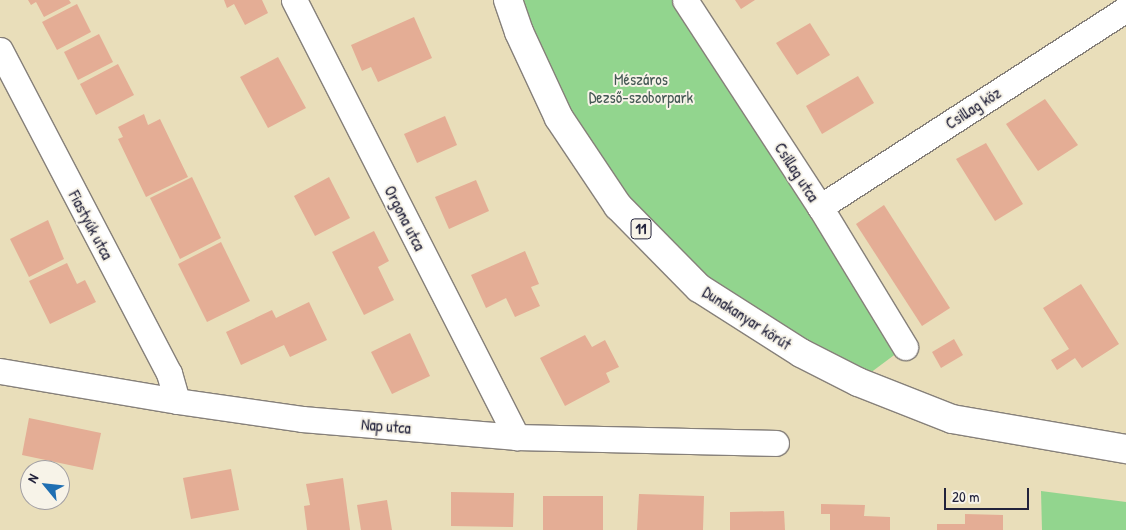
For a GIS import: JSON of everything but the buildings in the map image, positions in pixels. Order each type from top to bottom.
[{"type":"main road","name":"Dunakanyar körút","points":[[508,0],[519,32],[564,126],[618,206],[699,288],[809,357],[858,382],[952,419],[1126,449]]},
{"type":"street","name":"Orgona utca","points":[[294,0],[516,437]]},
{"type":"street","name":"Csillag utca","points":[[685,0],[820,207],[905,347]]},
{"type":"street","name":"Csillag köz","points":[[820,207],[1126,9]]},
{"type":"street","name":"Fiastyúk utca","points":[[0,50],[168,373],[178,401]]},
{"type":"street","name":"Nap utca","points":[[0,371],[302,420],[516,437],[776,443]]},
{"type":"green space","name":"Mészáros Dezső-szoborpark","points":[[508,0],[685,0],[905,347],[858,382],[801,353],[618,206]]},
{"type":"green space","points":[[1041,491],[1126,502],[1126,530],[1042,530]]}]
